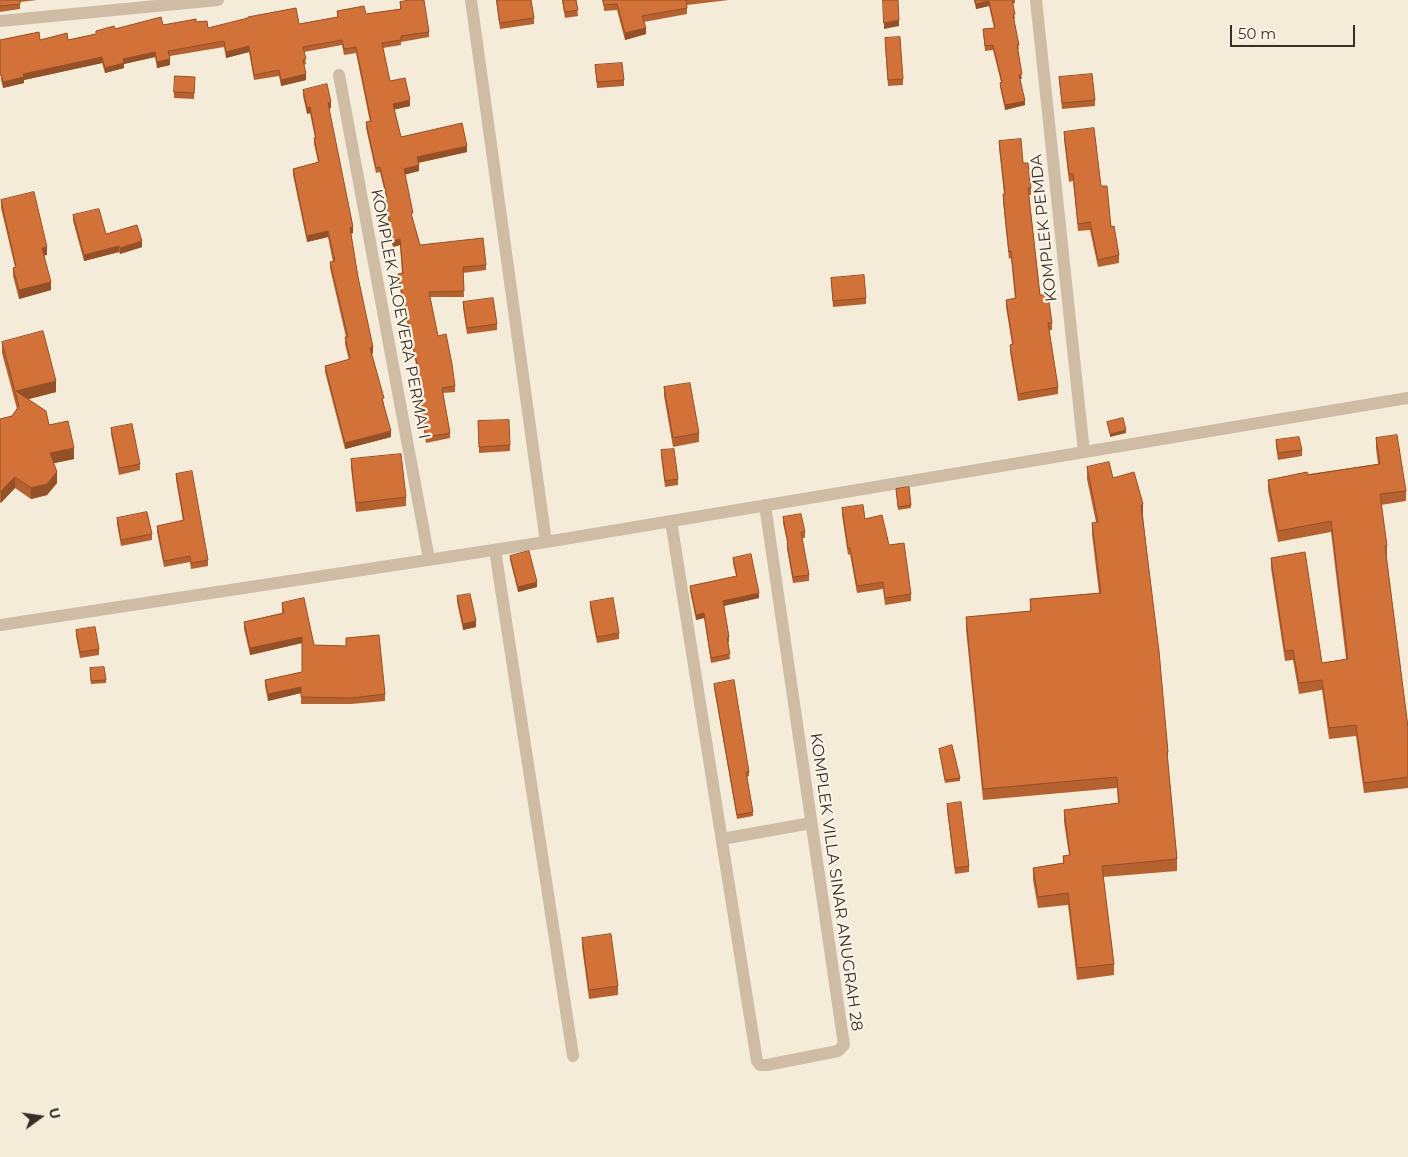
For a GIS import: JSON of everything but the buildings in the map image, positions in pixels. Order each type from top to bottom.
[{"type":"street","points":[[0,21],[218,0]]},
{"type":"street","points":[[471,0],[546,542]]},
{"type":"street","name":"KOMPLEK PEMDA","points":[[1036,0],[1084,452]]},
{"type":"street","name":"KOMPLEK ALOEVERA PERMAI I","points":[[339,75],[429,559]]},
{"type":"street","points":[[0,625],[546,542],[1408,398]]},
{"type":"street","name":"KOMPLEK VILLA SINAR ANUGRAH 28","points":[[671,521],[757,1061],[760,1065],[767,1065],[838,1051],[844,1045],[765,505]]},
{"type":"street","points":[[495,550],[573,1056]]},
{"type":"street","points":[[722,839],[811,822]]}]
